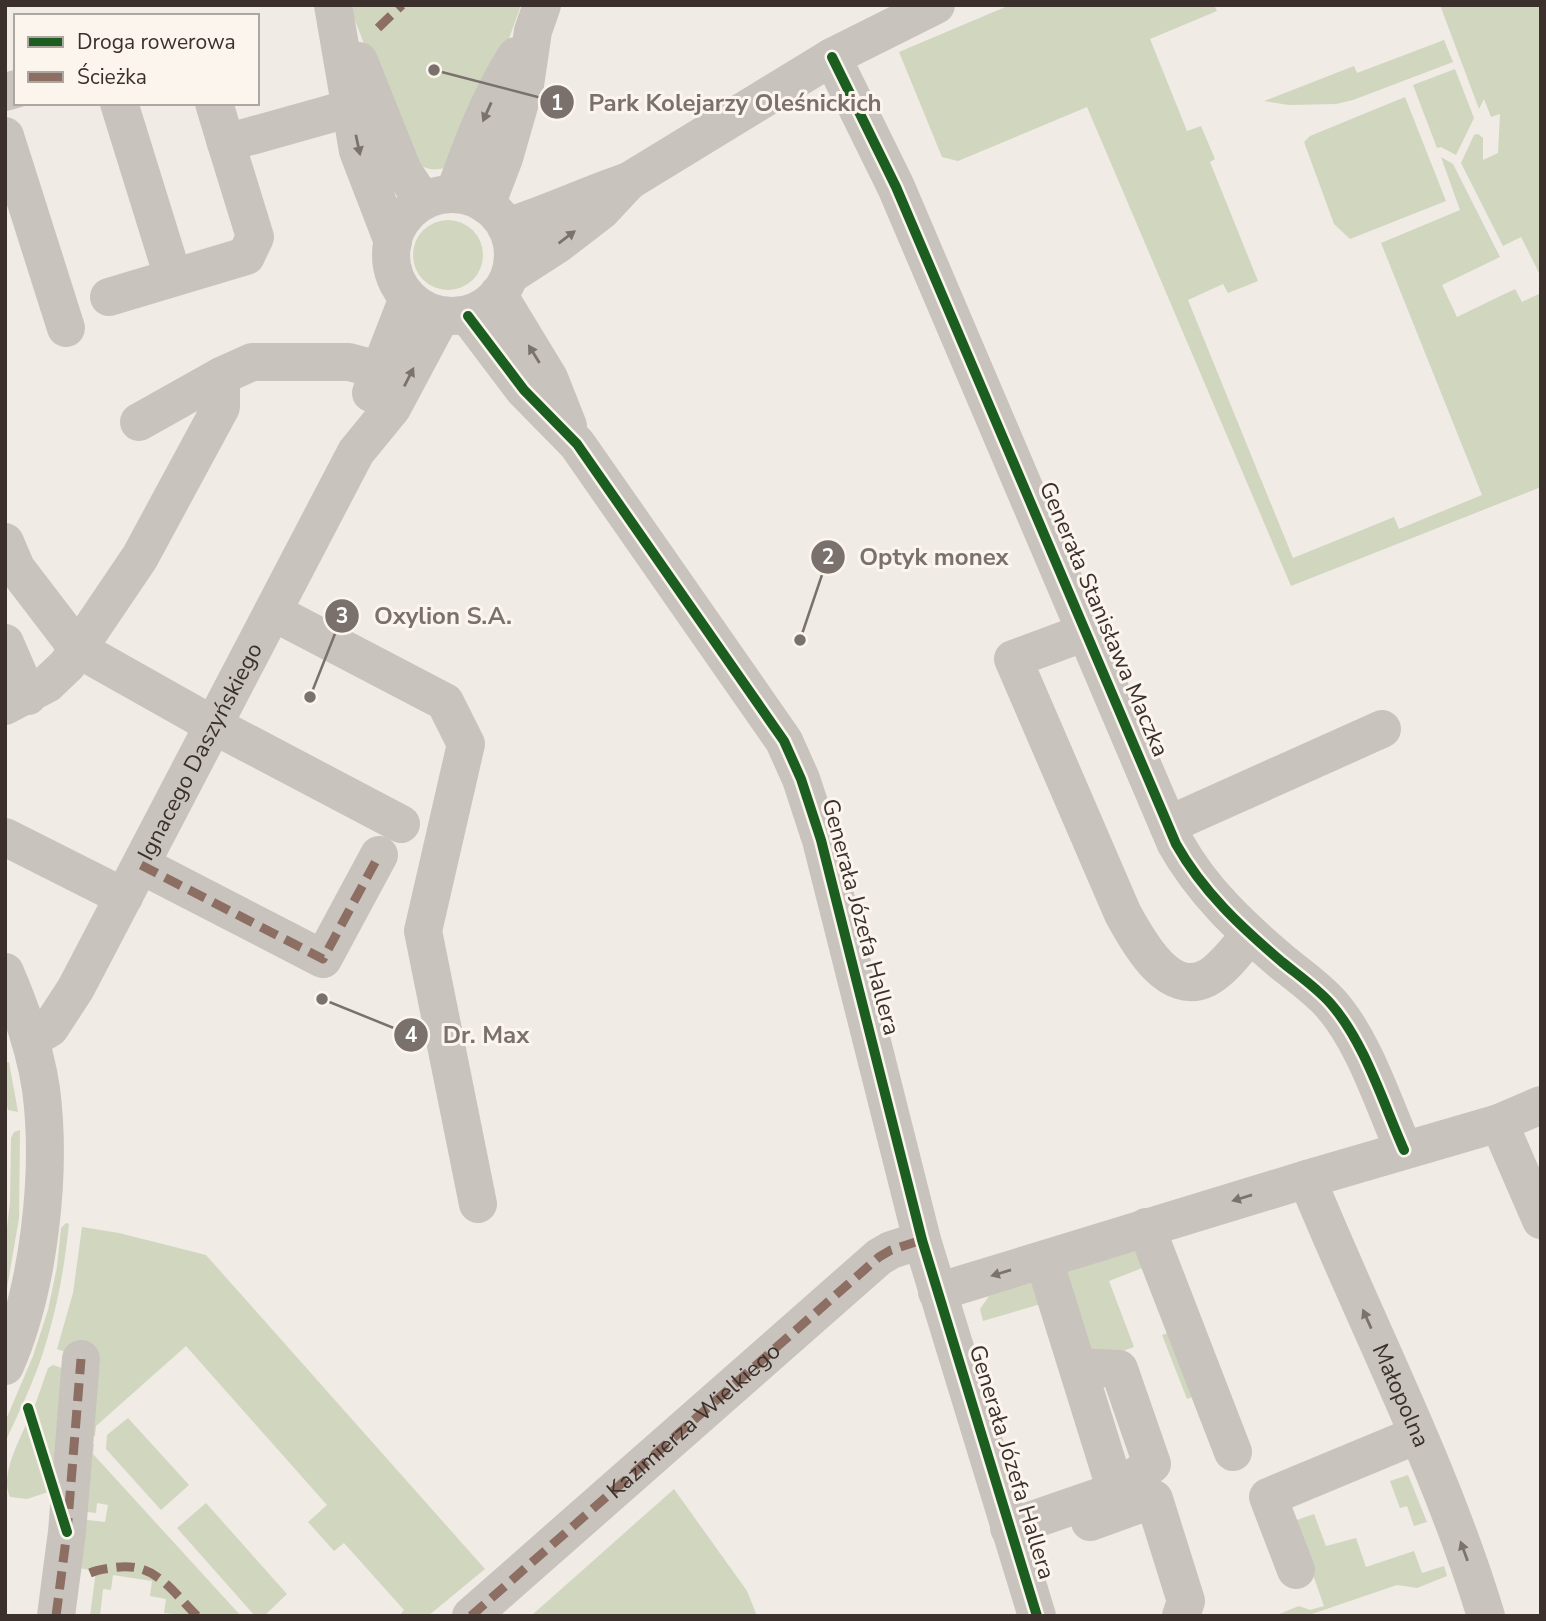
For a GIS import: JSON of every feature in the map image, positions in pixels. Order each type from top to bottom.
[{"type":"street","points":[[335,5],[358,151],[393,242]]},
{"type":"street","points":[[335,5],[403,171],[467,207],[512,244],[504,284]]},
{"type":"street","points":[[629,181],[601,211],[504,284],[481,310],[439,310],[398,283],[392,263],[393,242],[398,226],[409,212],[467,207],[544,215],[589,194],[629,181],[832,57],[936,5]]},
{"type":"street","points":[[467,207],[504,158],[525,85],[537,18]]},
{"type":"street","name":"Generała Stanisława Maczka","points":[[832,57],[896,187],[1187,864],[1217,904],[1329,1001],[1350,1028],[1404,1150]]},
{"type":"street","points":[[120,105],[173,277]]},
{"type":"street","points":[[109,297],[246,256],[255,237],[215,105]]},
{"type":"street","points":[[226,143],[351,108]]},
{"type":"street","points":[[5,136],[66,328]]},
{"type":"street","name":"Generała Józefa Hallera","points":[[504,284],[549,378],[573,438]]},
{"type":"street","name":"Generała Józefa Hallera","points":[[439,310],[573,438],[784,741],[801,779],[821,840],[922,1240],[1037,1616]]},
{"type":"street","name":"Ignacego Daszyńskiego","points":[[356,452],[379,370],[439,310]]},
{"type":"street","name":"Ignacego Daszyńskiego","points":[[30,1040],[50,1028],[61,1013],[133,881],[356,452],[393,408],[439,310]]},
{"type":"street","points":[[139,422],[221,376],[252,362],[349,362],[379,370]]},
{"type":"street","points":[[5,643],[17,701],[47,684],[67,665],[140,557],[221,407],[221,376]]},
{"type":"street","points":[[5,541],[16,568],[78,649],[213,725],[401,824]]},
{"type":"street","points":[[273,611],[445,702],[466,744],[423,931],[478,1204]]},
{"type":"street","points":[[1086,632],[1013,659],[1137,941],[1168,975],[1185,982],[1205,979],[1218,970],[1250,935]]},
{"type":"street","points":[[1168,825],[1382,729]]},
{"type":"street","points":[[5,837],[133,881],[323,959],[379,855]]},
{"type":"street","points":[[5,972],[30,1040],[41,1088],[44,1121],[43,1206],[24,1308],[5,1366]]},
{"type":"street","points":[[937,1292],[1499,1123],[1541,1105]]},
{"type":"street","points":[[1499,1123],[1541,1220]]},
{"type":"street","name":"Małopolna","points":[[1307,1179],[1417,1435],[1458,1536],[1486,1616]]},
{"type":"street","points":[[1146,1227],[1233,1452]]},
{"type":"street","name":"Kazimierza Wielkiego","points":[[471,1616],[879,1257],[922,1240]]},
{"type":"street","points":[[1013,1539],[1116,1491],[1044,1259]]},
{"type":"street","points":[[56,1616],[67,1532],[81,1359]]},
{"type":"street","points":[[1296,1570],[1268,1497],[1417,1435]]},
{"type":"street","points":[[1013,1539],[1154,1499],[1186,1601],[1181,1616]]},
{"type":"green space","points":[[349,5],[521,5],[505,50],[444,168],[427,168],[406,152]]},
{"type":"green space","points":[[1010,5],[1214,5],[1217,11],[1150,39],[1187,131],[1201,126],[1215,159],[1210,162],[1258,281],[1228,293],[1223,284],[1188,300],[1293,558],[1394,517],[1399,529],[1482,495],[1381,243],[1460,210],[1441,157],[1453,164],[1500,257],[1442,285],[1457,317],[1515,289],[1522,302],[1541,293],[1541,487],[1291,586],[1087,107],[958,161],[942,157],[899,52]]},
{"type":"green space","points":[[1440,5],[1541,5],[1541,277],[1521,237],[1503,246],[1461,163],[1474,135],[1478,134],[1483,138],[1483,160],[1498,153],[1500,114],[1491,117],[1484,99],[1479,109]]},
{"type":"green space","points":[[1444,40],[1453,62],[1353,100],[1336,104],[1289,105],[1264,101],[1354,66],[1357,73]]},
{"type":"green space","points":[[1455,69],[1474,118],[1456,155],[1441,147],[1437,148],[1413,85]]},
{"type":"green space","points":[[1405,97],[1446,201],[1350,239],[1334,224],[1304,142],[1310,136]]},
{"type":"green space","points":[[455,220],[468,226],[477,235],[481,241],[481,269],[473,280],[462,288],[441,290],[423,280],[415,269],[413,248],[423,230],[434,222]]},
{"type":"green space","points":[[9,1062],[18,1112],[8,1110],[5,1096],[5,1063]]},
{"type":"green space","points":[[20,1130],[19,1218],[5,1300],[11,1138],[14,1132]]},
{"type":"green space","points":[[66,1223],[69,1224],[66,1252],[52,1322],[34,1377],[5,1442],[5,1422],[33,1356],[48,1310],[57,1267],[61,1228]]},
{"type":"green space","points":[[82,1227],[119,1233],[206,1255],[485,1569],[428,1616],[399,1616],[404,1610],[344,1543],[334,1551],[308,1522],[327,1505],[186,1346],[96,1426],[95,1436],[86,1434],[68,1353],[57,1349],[73,1293]]},
{"type":"green space","points":[[1142,1249],[1150,1265],[1109,1281],[1134,1347],[1109,1356],[1083,1349],[1066,1272]]},
{"type":"green space","points":[[1032,1283],[1048,1302],[983,1321],[980,1309],[989,1296]]},
{"type":"green space","points":[[1174,1331],[1198,1395],[1187,1399],[1162,1335]]},
{"type":"green space","points":[[53,1365],[62,1368],[60,1494],[34,1408],[48,1368]]},
{"type":"green space","points":[[128,1418],[189,1485],[161,1510],[106,1449],[107,1435]]},
{"type":"green space","points":[[27,1422],[48,1492],[27,1499],[10,1497],[7,1479],[11,1460]]},
{"type":"green space","points":[[85,1443],[94,1444],[93,1454],[241,1616],[164,1613],[166,1599],[150,1596],[152,1581],[113,1575],[111,1590],[103,1589],[100,1616],[90,1616],[96,1571],[73,1567],[79,1519],[105,1522],[108,1505],[97,1503],[96,1513],[79,1511]]},
{"type":"green space","points":[[1408,1475],[1427,1522],[1414,1526],[1407,1506],[1400,1508],[1390,1481]]},
{"type":"green space","points":[[674,1489],[747,1591],[757,1616],[531,1616]]},
{"type":"green space","points":[[206,1503],[287,1594],[264,1616],[255,1616],[177,1528]]},
{"type":"green space","points":[[1314,1514],[1326,1546],[1356,1538],[1366,1567],[1414,1551],[1422,1573],[1444,1566],[1447,1576],[1417,1588],[1397,1585],[1306,1616],[1274,1616],[1299,1606],[1310,1610],[1324,1606],[1294,1521]]},
{"type":"marked path","points":[[378,28],[402,5]]},
{"type":"marked path","points":[[141,865],[323,959],[379,855]]},
{"type":"marked path","points":[[471,1616],[879,1257],[922,1240]]},
{"type":"marked path","points":[[56,1616],[67,1532],[81,1359]]},
{"type":"marked path","points":[[90,1573],[103,1569],[139,1568],[160,1579],[197,1616]]},
{"type":"cycle path","points":[[832,57],[896,187],[1176,844],[1198,878],[1224,908],[1267,949],[1320,993],[1343,1020],[1364,1055],[1404,1150]]},
{"type":"cycle path","points":[[468,316],[524,390],[577,444],[784,741],[801,779],[821,840],[922,1240],[1037,1616]]},
{"type":"cycle path","points":[[28,1408],[67,1532]]},
{"type":"place","name":"Park Kolejarzy Oleśnickich","points":[[434,70]]},
{"type":"place","name":"Optyk monex","points":[[800,640]]},
{"type":"place","name":"Oxylion S.A.","points":[[310,697]]},
{"type":"place","name":"Dr. Max","points":[[322,999]]}]
